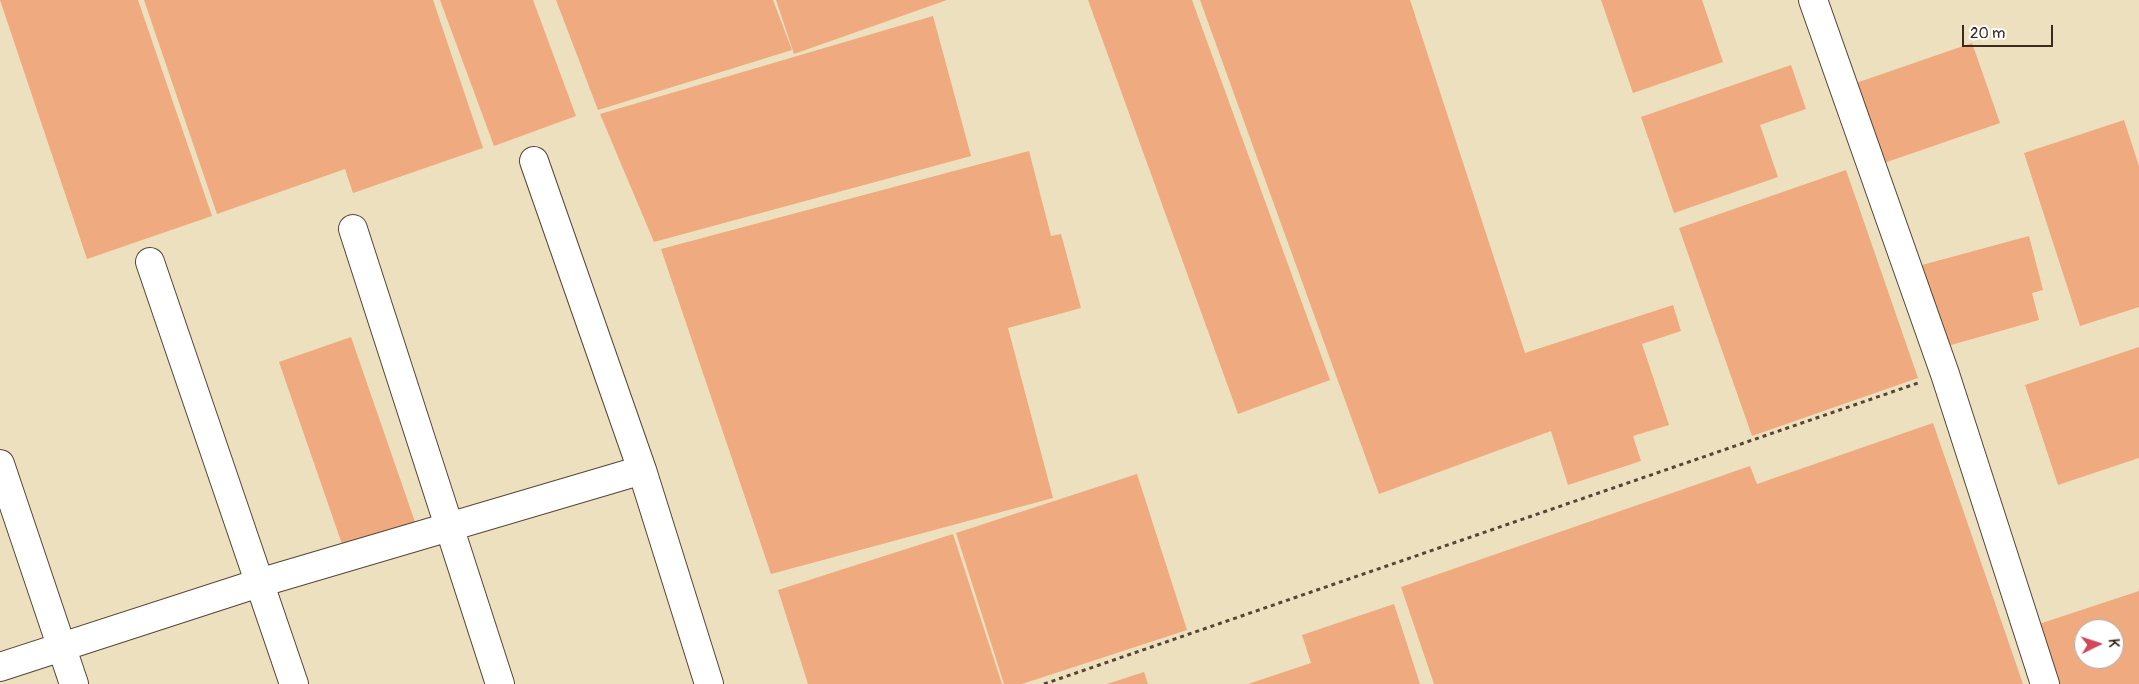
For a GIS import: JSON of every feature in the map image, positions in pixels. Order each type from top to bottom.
[{"type":"street","points":[[1813,0],[1945,374],[2045,684]]},
{"type":"street","points":[[534,161],[642,470],[709,684]]},
{"type":"street","points":[[354,230],[500,684]]},
{"type":"street","points":[[150,262],[294,684]]},
{"type":"street","points":[[0,464],[74,684]]},
{"type":"street","points":[[0,666],[259,583],[642,470]]},
{"type":"path","points":[[1044,684],[1945,374]]},
{"type":"building","points":[[0,0],[138,0],[212,216],[87,259]]},
{"type":"building","points":[[144,0],[433,0],[483,148],[353,193],[345,169],[217,214]]},
{"type":"building","points":[[440,0],[533,0],[576,116],[494,146]]},
{"type":"building","points":[[556,0],[773,0],[792,50],[598,110]]},
{"type":"building","points":[[776,0],[947,0],[794,54]]},
{"type":"building","points":[[1088,0],[1192,0],[1330,380],[1238,414]]},
{"type":"building","points":[[1200,0],[1410,0],[1525,353],[1673,305],[1681,331],[1642,344],[1669,425],[1633,436],[1641,461],[1568,485],[1551,431],[1379,494]]},
{"type":"building","points":[[1601,0],[1702,0],[1723,62],[1633,93]]},
{"type":"building","points":[[933,16],[971,156],[654,242],[600,114]]},
{"type":"building","points":[[1972,43],[2000,123],[1884,163],[1856,83]]},
{"type":"building","points":[[1791,65],[1806,109],[1760,125],[1778,177],[1674,213],[1641,117]]},
{"type":"building","points":[[2124,120],[2139,166],[2139,307],[2080,326],[2024,153]]},
{"type":"building","points":[[1029,151],[1051,236],[1061,234],[1081,308],[1008,328],[1053,498],[771,574],[661,249]]},
{"type":"building","points":[[1846,170],[1918,378],[1752,436],[1679,228]]},
{"type":"building","points":[[2029,236],[2043,290],[2032,293],[2039,320],[1944,347],[1922,265]]},
{"type":"building","points":[[351,337],[415,522],[343,547],[279,362]]},
{"type":"building","points":[[2139,347],[2139,458],[2058,485],[2025,385]]},
{"type":"building","points":[[1933,423],[2023,684],[1434,684],[1401,587],[1750,466],[1757,484]]},
{"type":"building","points":[[1137,474],[1187,630],[1022,684],[1004,684],[956,533]]},
{"type":"building","points":[[953,534],[1002,684],[808,684],[778,590]]},
{"type":"building","points":[[2139,591],[2139,684],[2055,684],[2036,625]]},
{"type":"building","points":[[1394,604],[1420,684],[1248,684],[1311,663],[1302,635]]},
{"type":"building","points":[[1144,672],[1148,684],[1107,684]]}]
